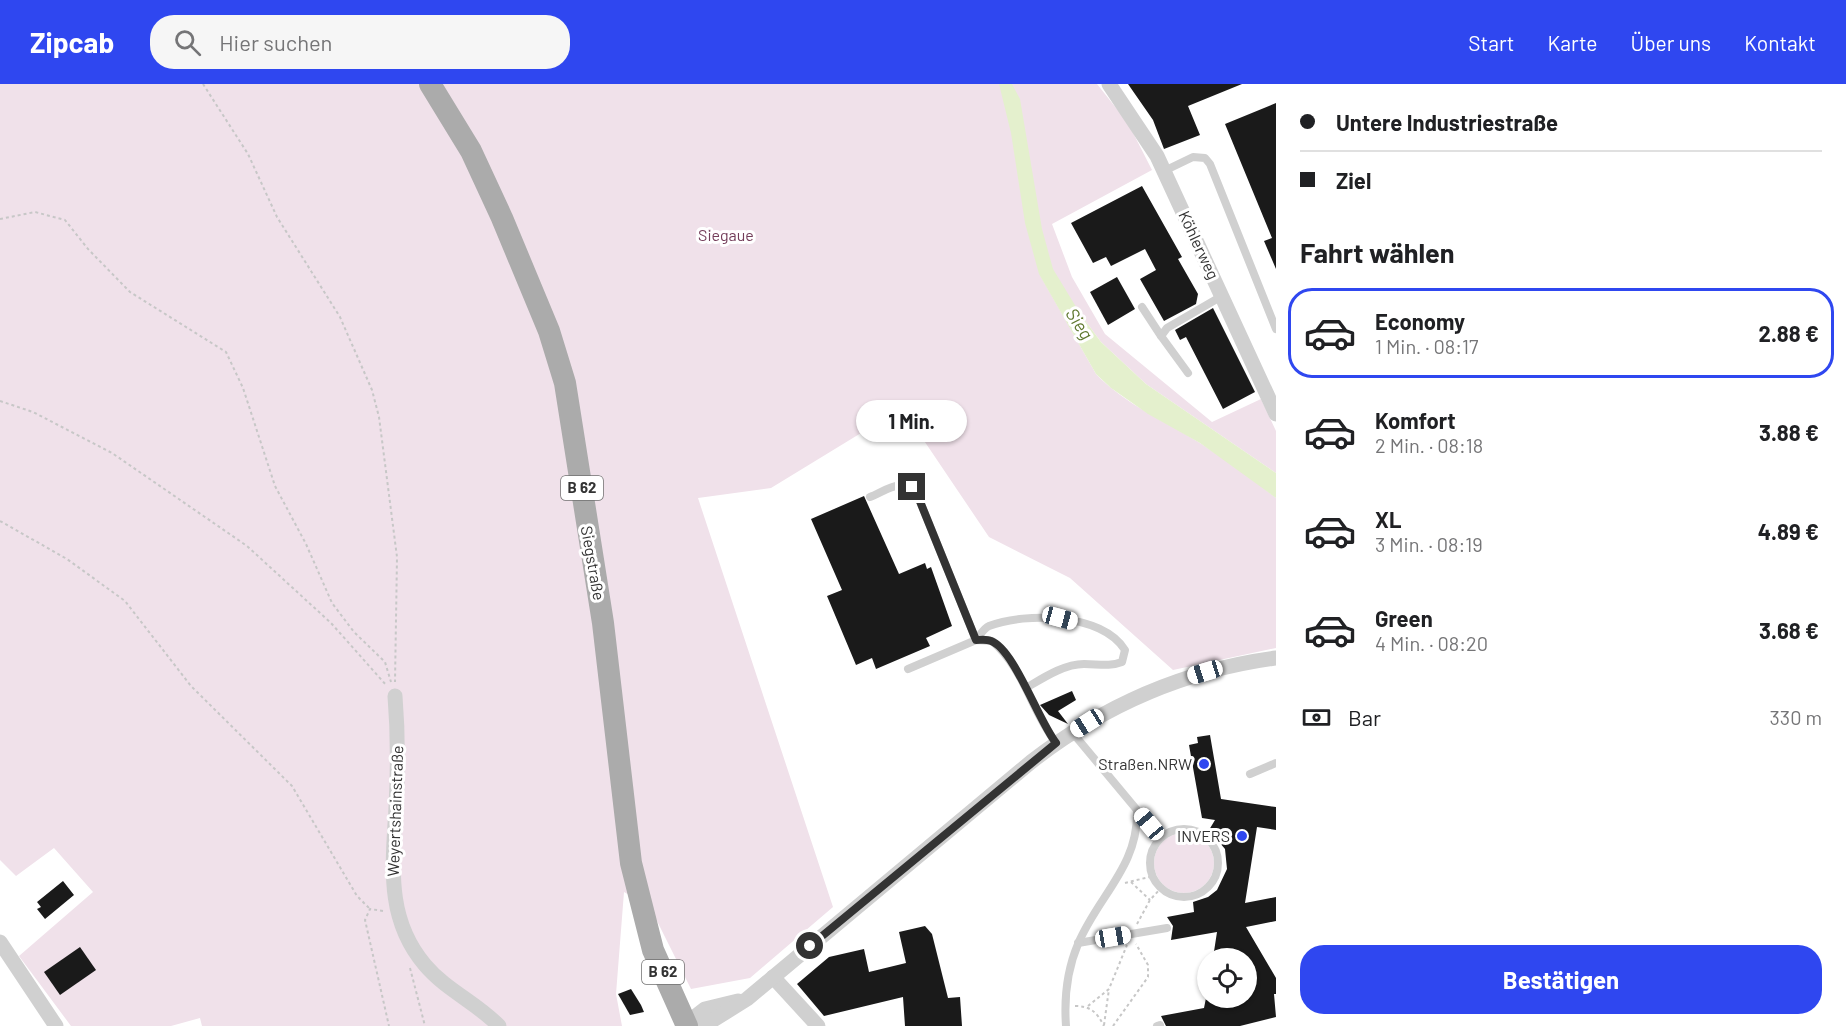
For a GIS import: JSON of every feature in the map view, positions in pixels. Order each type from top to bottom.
[{"type":"main road","name":"Siegstraße","points":[[430,84],[471,151],[502,218],[549,331],[565,383],[612,687],[624,824],[631,863],[653,950],[687,1025]]},
{"type":"street","name":"Köhlerweg","points":[[1109,84],[1134,120],[1164,171],[1276,414]]},
{"type":"street","points":[[687,1025],[705,1009],[747,999],[1072,732],[1122,704],[1182,679],[1228,666],[1276,658]]},
{"type":"street","name":"Weyertshainstraße","points":[[395,696],[398,771],[392,862],[396,909],[408,941],[438,979],[499,1026]]},
{"type":"street","points":[[0,942],[56,1026]]},
{"type":"street","points":[[773,977],[818,1026]]},
{"type":"lane","points":[[1164,171],[1193,157],[1205,158],[1210,164],[1276,329]]},
{"type":"lane","points":[[1161,336],[1167,328],[1222,296]]},
{"type":"lane","points":[[1142,307],[1188,373]]},
{"type":"lane","points":[[870,497],[903,484],[912,487],[917,494],[976,640]]},
{"type":"lane","points":[[908,669],[976,640],[987,627],[1035,617],[1060,618],[1088,625],[1114,637],[1125,650],[1122,662],[1113,665],[1081,664],[1061,669],[1026,688]]},
{"type":"lane","points":[[976,640],[992,641],[1005,652],[1018,669],[1043,726],[1056,743]]},
{"type":"lane","points":[[1072,732],[1160,838]]},
{"type":"lane","points":[[1250,774],[1276,763]]},
{"type":"lane","points":[[1066,1026],[1068,976],[1078,944],[1133,850],[1138,825],[1137,810]]},
{"type":"lane","points":[[1189,828],[1201,832],[1216,850],[1219,862],[1214,879],[1197,895],[1175,896],[1161,888],[1153,876],[1150,860],[1153,848],[1160,838],[1177,829],[1189,828]]},
{"type":"lane","points":[[1078,944],[1167,928]]},
{"type":"path","points":[[203,84],[248,154],[277,217],[340,317],[372,390],[380,417],[397,556],[395,696]]},
{"type":"path","points":[[0,219],[35,212],[65,220],[88,249],[130,291],[226,352],[243,388],[275,486],[306,544],[332,603],[354,632],[385,662],[395,696]]},
{"type":"path","points":[[0,401],[33,412],[102,447],[247,546],[331,623],[395,696]]},
{"type":"path","points":[[0,520],[67,559],[125,601],[191,686],[292,786],[357,896],[370,909],[381,912],[396,909]]},
{"type":"path","points":[[1111,887],[1153,876]]},
{"type":"path","points":[[1131,882],[1150,900]]},
{"type":"path","points":[[1104,1026],[1109,989],[1131,934],[1150,900],[1161,888]]},
{"type":"path","points":[[370,909],[365,916],[366,928],[389,1026]]},
{"type":"path","points":[[1113,1026],[1148,977],[1148,964],[1131,934]]},
{"type":"path","points":[[408,941],[410,971],[425,1026]]},
{"type":"path","points":[[1065,1006],[1088,1006],[1109,989]]},
{"type":"path","points":[[1088,1006],[1097,1014],[1104,1026]]},
{"type":"green space","name":"Siegaue","points":[[0,84],[1097,84],[1128,123],[1152,170],[1052,224],[1072,277],[1105,334],[1212,422],[1261,399],[1276,431],[1276,473],[1146,384],[1101,342],[1081,315],[1040,275],[1096,374],[1133,404],[1210,449],[1276,498],[1276,648],[1173,670],[1070,578],[989,537],[902,408],[771,488],[698,498],[833,907],[750,978],[691,989],[650,907],[624,892],[616,994],[622,1026],[202,1026],[200,1018],[171,1026],[71,1026],[19,956],[93,892],[54,848],[16,876],[0,860]]},
{"type":"green space","points":[[1184,833],[1205,842],[1214,863],[1205,884],[1184,893],[1163,884],[1154,863],[1163,842]]},
{"type":"water","name":"Sieg","points":[[999,84],[1012,84],[1020,99],[1042,229],[1053,269],[1081,315],[1101,342],[1146,384],[1276,473],[1276,498],[1200,443],[1148,414],[1111,388],[1096,374],[1039,274],[1025,223],[1011,133]]},
{"type":"building","points":[[1128,84],[1242,84],[1188,106],[1200,135],[1164,149],[1153,120]]},
{"type":"building","points":[[1276,103],[1276,269],[1264,241],[1272,238],[1225,124]]},
{"type":"building","points":[[1142,186],[1182,257],[1178,259],[1198,294],[1196,304],[1164,321],[1140,279],[1156,270],[1145,249],[1111,266],[1106,257],[1093,263],[1071,223]]},
{"type":"building","points":[[1117,277],[1135,309],[1108,325],[1090,292]]},
{"type":"building","points":[[1213,308],[1255,392],[1223,409],[1186,337],[1180,340],[1175,330]]},
{"type":"building","points":[[864,496],[899,574],[925,563],[927,569],[931,567],[952,626],[926,638],[930,646],[876,669],[872,658],[856,665],[827,596],[842,590],[811,519]]},
{"type":"building","points":[[1072,691],[1076,700],[1058,711],[1068,724],[1049,715],[1040,705]]},
{"type":"building","points":[[1210,735],[1221,799],[1276,807],[1276,830],[1257,827],[1245,903],[1276,897],[1276,921],[1246,927],[1276,978],[1276,994],[1274,994],[1276,1017],[1240,1026],[1166,1026],[1161,1016],[1204,1008],[1257,1008],[1257,948],[1215,948],[1217,932],[1171,940],[1173,926],[1167,917],[1194,912],[1193,902],[1208,897],[1217,890],[1227,869],[1225,849],[1209,830],[1215,820],[1202,818],[1189,745],[1198,743],[1197,737]]},
{"type":"building","points":[[63,881],[74,895],[45,919],[37,909],[41,907],[37,902]]},
{"type":"building","points":[[925,926],[932,934],[948,998],[960,997],[962,1026],[905,1026],[903,997],[824,1016],[797,984],[829,957],[864,949],[869,972],[906,963],[899,932]]},
{"type":"building","points":[[80,947],[96,970],[60,995],[44,972]]},
{"type":"building","points":[[631,989],[644,1012],[630,1015],[618,994]]},
{"type":"place","name":"Straßen.NRW","points":[[1204,764]]},
{"type":"place","name":"INVERS","points":[[1242,836]]},
{"type":"route","points":[[810,946],[1056,743],[1043,726],[1018,669],[1005,652],[992,641],[976,640],[917,494],[912,487]]}]
